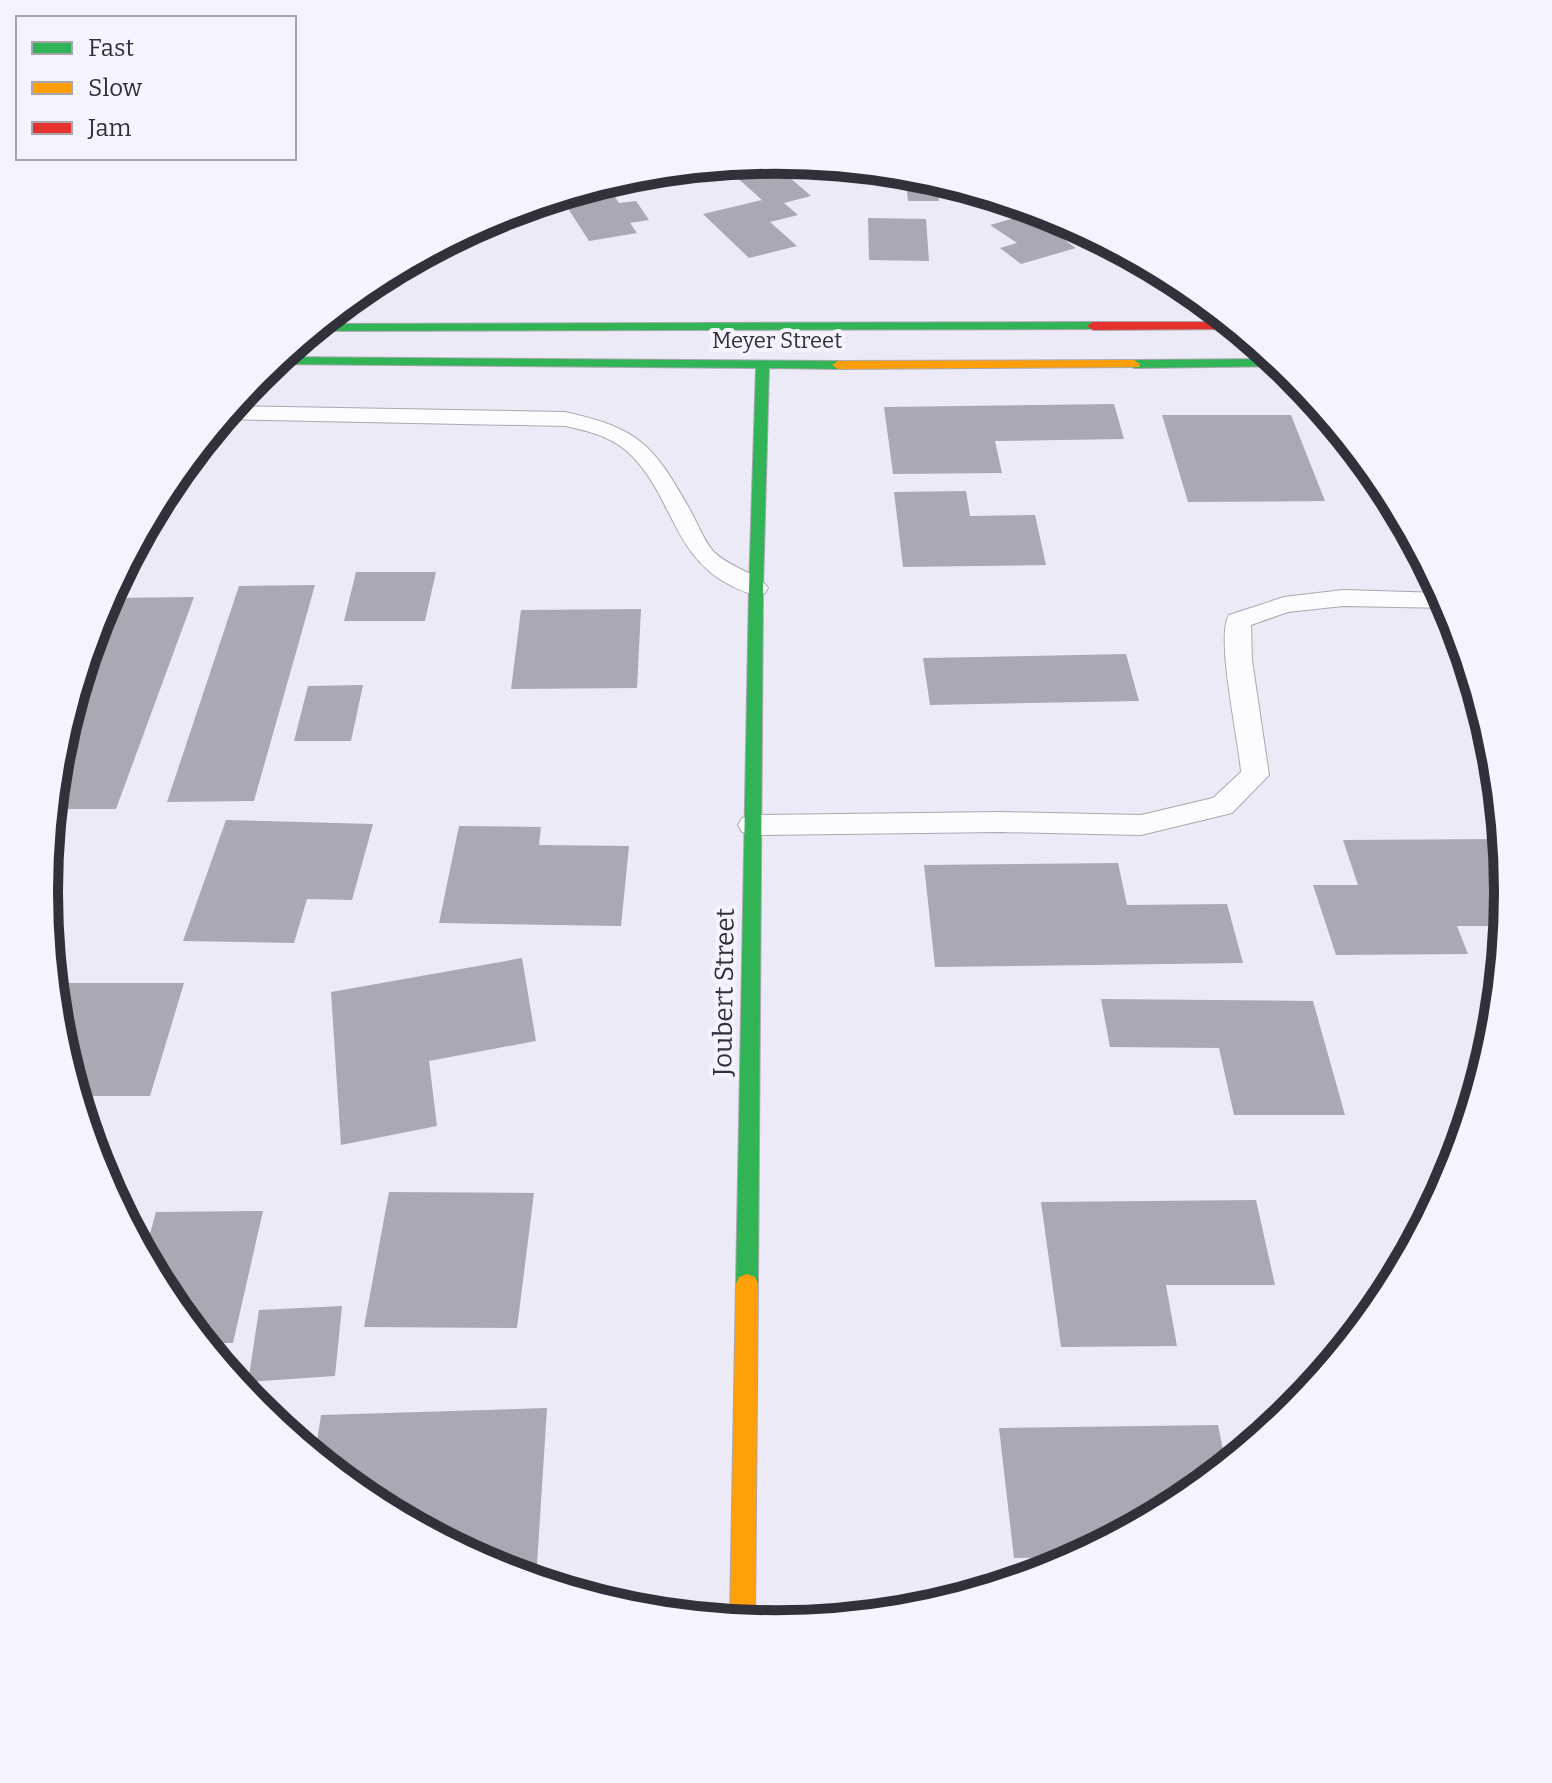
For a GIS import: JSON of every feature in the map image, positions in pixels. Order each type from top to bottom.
[{"type":"main road","points":[[332,328],[1218,326]]},
{"type":"main road","name":"Meyer Street","points":[[293,361],[763,365],[1261,363]]},
{"type":"main road","name":"Joubert Street","points":[[743,1609],[752,825],[763,365]]},
{"type":"lane","points":[[240,413],[565,419],[605,427],[626,438],[651,461],[702,553],[720,570],[756,588]]},
{"type":"lane","points":[[752,825],[1000,822],[1141,825],[1222,806],[1255,775],[1254,736],[1236,651],[1238,621],[1284,605],[1343,598],[1432,601]]},
{"type":"building","points":[[786,174],[811,196],[784,203],[798,215],[770,222],[797,246],[749,258],[703,214],[762,200],[734,175]]},
{"type":"building","points":[[906,186],[938,192],[939,201],[908,201]]},
{"type":"building","points":[[612,193],[619,203],[636,201],[649,220],[630,223],[637,233],[589,241],[566,205]]},
{"type":"building","points":[[1019,216],[1044,226],[1076,248],[1021,264],[1000,248],[1017,243],[990,225]]},
{"type":"building","points":[[868,218],[926,219],[929,261],[869,260]]},
{"type":"building","points":[[1114,404],[1124,439],[995,441],[1002,473],[893,474],[884,407]]},
{"type":"building","points":[[1162,415],[1291,415],[1325,501],[1188,502]]},
{"type":"building","points":[[966,491],[970,516],[1035,515],[1046,565],[903,567],[894,492]]},
{"type":"building","points":[[356,572],[436,572],[425,621],[344,621]]},
{"type":"building","points":[[315,585],[254,801],[167,802],[239,586]]},
{"type":"building","points":[[194,597],[116,809],[63,809],[82,706],[121,598]]},
{"type":"building","points":[[641,609],[637,688],[511,689],[521,610]]},
{"type":"building","points":[[1126,654],[1139,701],[930,705],[923,658]]},
{"type":"building","points":[[363,685],[351,741],[294,741],[308,686]]},
{"type":"building","points":[[226,820],[373,824],[352,900],[307,899],[294,943],[183,941]]},
{"type":"building","points":[[459,826],[541,827],[539,845],[629,846],[621,926],[439,923]]},
{"type":"building","points":[[1491,839],[1493,926],[1457,926],[1468,954],[1336,955],[1313,885],[1358,885],[1343,840]]},
{"type":"building","points":[[1118,863],[1127,905],[1227,904],[1243,963],[935,967],[924,865]]},
{"type":"building","points":[[522,958],[536,1041],[429,1061],[437,1126],[341,1145],[331,992]]},
{"type":"building","points":[[64,983],[184,983],[150,1096],[88,1096]]},
{"type":"building","points":[[1101,999],[1313,1001],[1345,1115],[1234,1115],[1219,1048],[1110,1047]]},
{"type":"building","points":[[389,1192],[534,1193],[517,1328],[364,1327]]},
{"type":"building","points":[[1256,1200],[1275,1285],[1166,1285],[1177,1346],[1061,1347],[1041,1202]]},
{"type":"building","points":[[263,1211],[233,1343],[218,1343],[154,1250],[148,1239],[156,1212]]},
{"type":"building","points":[[342,1306],[335,1376],[252,1382],[249,1378],[259,1310]]},
{"type":"building","points":[[547,1408],[537,1568],[458,1535],[377,1488],[317,1443],[321,1415]]},
{"type":"building","points":[[1218,1425],[1223,1452],[1175,1488],[1094,1535],[1044,1558],[1014,1558],[999,1428]]},
{"type":"traffic: fast","points":[[332,328],[1093,326]]},
{"type":"traffic: fast","points":[[293,361],[838,365]]},
{"type":"traffic: fast","points":[[1134,364],[1261,363]]},
{"type":"traffic: fast","points":[[747,1284],[756,588],[763,365]]},
{"type":"traffic: slow","points":[[838,365],[1134,364]]},
{"type":"traffic: slow","points":[[743,1609],[747,1284]]},
{"type":"traffic: jam","points":[[1093,326],[1218,326]]}]
